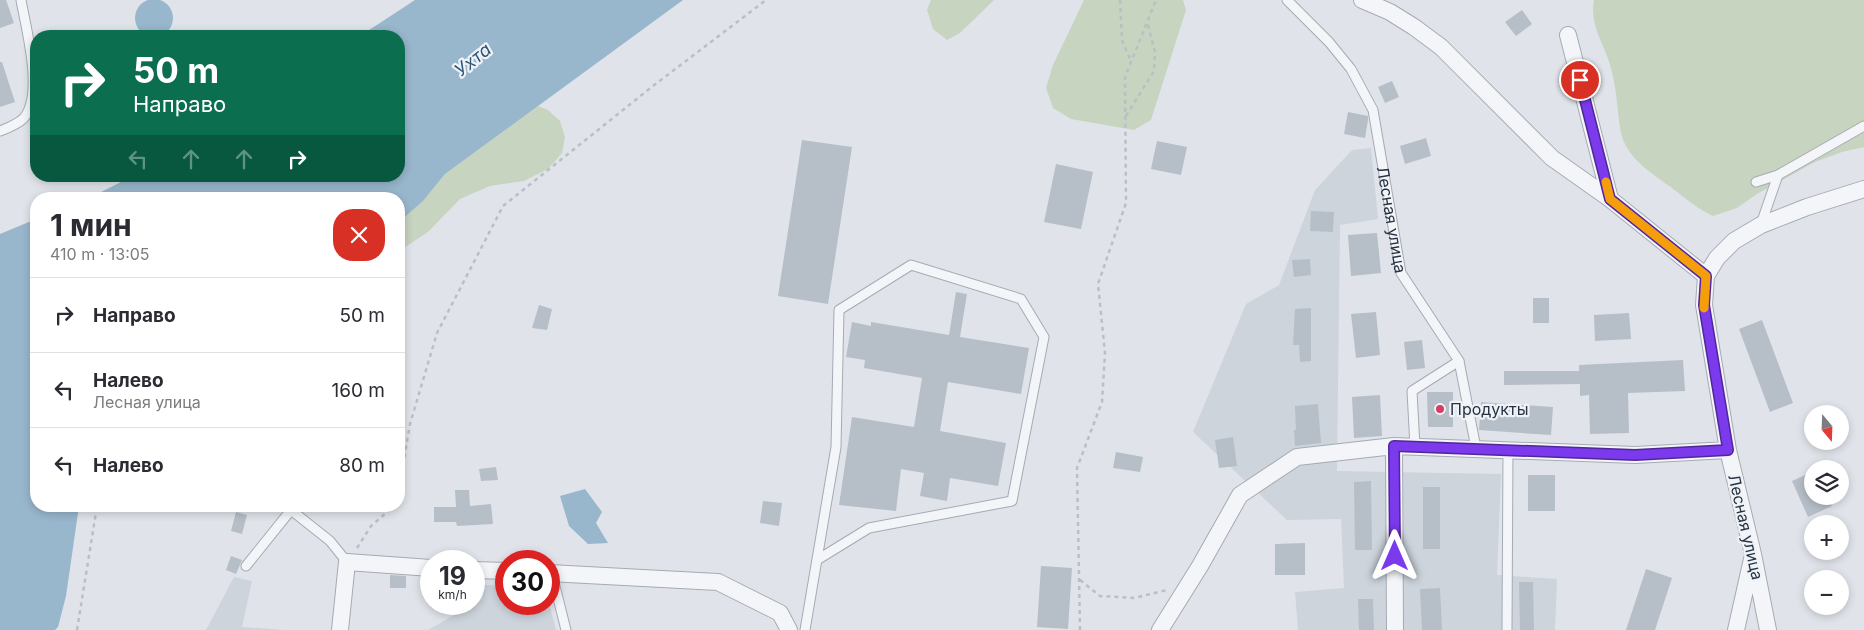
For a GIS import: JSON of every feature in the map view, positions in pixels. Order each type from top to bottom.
[{"type":"street","points":[[1362,0],[1390,12],[1441,47],[1552,158],[1610,199],[1706,276],[1717,258],[1734,241],[1760,225],[1808,206],[1864,189]]},
{"type":"street","points":[[1568,36],[1610,199]]},
{"type":"street","name":"Лесная улица","points":[[1706,276],[1704,305],[1728,450],[1753,554],[1768,630]]},
{"type":"street","points":[[1160,630],[1200,566],[1240,495],[1297,457],[1394,446],[1635,455],[1728,450]]},
{"type":"street","points":[[1394,446],[1395,630]]},
{"type":"street","points":[[1736,630],[1753,554]]},
{"type":"street","points":[[340,630],[347,562],[420,567]]},
{"type":"street","points":[[560,574],[718,582],[780,613],[789,630]]},
{"type":"lane","points":[[21,0],[30,62]]},
{"type":"lane","name":"Лесная улица","points":[[1287,0],[1335,49],[1351,69],[1373,110],[1401,273],[1459,361],[1476,448]]},
{"type":"lane","points":[[0,132],[23,118],[30,106]]},
{"type":"lane","points":[[1756,182],[1778,175],[1864,126]]},
{"type":"lane","points":[[1760,225],[1778,175]]},
{"type":"lane","points":[[805,630],[836,447],[839,310],[911,265],[1021,299],[1044,337],[1012,501],[869,528],[817,560]]},
{"type":"lane","points":[[1415,447],[1412,391],[1459,361]]},
{"type":"lane","points":[[1506,630],[1508,450]]},
{"type":"lane","points":[[246,566],[289,512]]},
{"type":"lane","points":[[294,512],[330,541],[347,562]]},
{"type":"lane","points":[[560,609],[566,630]]},
{"type":"path","points":[[405,454],[410,424],[437,333],[503,206],[653,86],[766,0]]},
{"type":"path","points":[[1120,0],[1122,40],[1130,60]]},
{"type":"path","points":[[1080,630],[1077,468],[1102,402],[1105,352],[1098,284],[1126,203],[1125,77],[1146,20],[1156,0]]},
{"type":"path","points":[[1126,117],[1154,71],[1155,52],[1146,20]]},
{"type":"path","points":[[77,630],[96,512]]},
{"type":"path","points":[[347,562],[371,526],[387,512]]},
{"type":"path","points":[[1079,579],[1100,596],[1134,598],[1172,589]]},
{"type":"shaded area","points":[[1371,148],[1378,219],[1340,225],[1337,471],[1501,474],[1497,575],[1557,579],[1555,630],[1298,630],[1295,592],[1344,588],[1341,519],[1287,520],[1193,432],[1246,304],[1279,285],[1315,190],[1352,150]]},
{"type":"shaded area","points":[[234,577],[252,581],[242,627],[284,630],[206,630]]},
{"type":"shaded area","points":[[485,585],[495,586],[495,615],[552,615],[556,630],[428,630],[454,615],[485,615]]},
{"type":"green space","points":[[931,0],[994,0],[960,33],[947,40],[933,29],[927,10]]},
{"type":"green space","points":[[1084,0],[1183,0],[1186,10],[1151,120],[1134,130],[1071,119],[1053,108],[1046,88],[1053,65]]},
{"type":"green space","points":[[1594,0],[1864,0],[1864,147],[1842,152],[1815,162],[1757,194],[1737,208],[1713,216],[1692,204],[1649,171],[1635,158],[1624,142],[1612,74],[1595,26]]},
{"type":"green space","points":[[538,106],[548,110],[560,121],[565,137],[562,153],[548,169],[524,181],[490,186],[460,199],[428,232],[405,247],[405,217],[423,201],[445,174]]},
{"type":"water","points":[[147,0],[161,0],[168,4],[172,11],[172,25],[169,30],[139,30],[136,25],[136,11],[140,4]]},
{"type":"water","name":"Ухта","points":[[415,0],[683,0],[445,174],[423,201],[405,217],[405,192],[101,192],[121,182],[405,182],[405,30],[369,30]]},
{"type":"water","points":[[30,222],[30,512],[78,512],[66,596],[58,627],[55,630],[0,630],[0,234]]},
{"type":"water","points":[[585,489],[602,512],[596,523],[608,543],[588,544],[569,526],[560,496]]},
{"type":"building","points":[[0,0],[6,0],[14,23],[0,28]]},
{"type":"building","points":[[1522,10],[1532,24],[1516,36],[1505,22]]},
{"type":"building","points":[[0,62],[2,62],[15,102],[0,107]]},
{"type":"building","points":[[1392,81],[1399,97],[1385,103],[1378,87]]},
{"type":"building","points":[[1348,112],[1368,116],[1365,138],[1344,134]]},
{"type":"building","points":[[1426,138],[1431,156],[1405,164],[1400,146]]},
{"type":"building","points":[[802,140],[852,147],[828,304],[778,296]]},
{"type":"building","points":[[1157,141],[1187,147],[1181,175],[1151,169]]},
{"type":"building","points":[[1056,164],[1093,172],[1081,229],[1044,222]]},
{"type":"building","points":[[1311,211],[1334,212],[1333,232],[1310,231]]},
{"type":"building","points":[[1377,233],[1381,273],[1351,276],[1348,235]]},
{"type":"building","points":[[1310,259],[1311,275],[1294,277],[1292,260]]},
{"type":"building","points":[[956,292],[967,294],[960,337],[1029,348],[1021,394],[948,382],[940,431],[1006,443],[998,486],[950,478],[947,501],[920,496],[924,473],[901,469],[896,511],[839,505],[852,417],[914,427],[922,378],[864,368],[865,360],[846,357],[852,322],[871,326],[871,322],[949,335]]},
{"type":"building","points":[[1533,298],[1549,298],[1549,323],[1533,323]]},
{"type":"building","points":[[539,305],[552,309],[547,330],[532,328]]},
{"type":"building","points":[[1311,308],[1311,361],[1300,362],[1299,345],[1293,345],[1295,309]]},
{"type":"building","points":[[1376,312],[1380,355],[1356,358],[1351,314]]},
{"type":"building","points":[[1629,313],[1631,339],[1595,341],[1594,315]]},
{"type":"building","points":[[1762,320],[1793,403],[1770,412],[1739,329]]},
{"type":"building","points":[[1422,340],[1425,368],[1407,370],[1404,342]]},
{"type":"building","points":[[1683,360],[1685,391],[1628,393],[1629,433],[1590,434],[1589,395],[1580,396],[1580,384],[1504,385],[1504,371],[1579,371],[1579,365]]},
{"type":"building","name":"Продукты","points":[[1427,392],[1453,392],[1453,427],[1428,427]]},
{"type":"building","points":[[1380,395],[1382,436],[1354,438],[1352,397]]},
{"type":"building","points":[[1481,402],[1553,407],[1551,435],[1479,430]]},
{"type":"building","points":[[1318,404],[1321,443],[1295,446],[1295,406]]},
{"type":"building","points":[[1233,437],[1237,466],[1219,468],[1215,440]]},
{"type":"building","points":[[1116,452],[1143,457],[1140,472],[1113,468]]},
{"type":"building","points":[[496,467],[498,480],[481,481],[479,469]]},
{"type":"building","points":[[1528,475],[1555,475],[1555,511],[1528,511]]},
{"type":"building","points":[[1804,476],[1804,505],[1832,506],[1812,515],[1807,515],[1792,481]]},
{"type":"building","points":[[1371,481],[1372,550],[1355,550],[1354,482]]},
{"type":"building","points":[[1423,487],[1440,487],[1440,549],[1423,549]]},
{"type":"building","points":[[455,490],[469,490],[470,506],[491,504],[493,524],[457,526],[456,522],[434,522],[434,507],[456,507]]},
{"type":"building","points":[[763,501],[782,503],[779,526],[760,523]]},
{"type":"building","points":[[236,512],[247,515],[242,534],[231,531]]},
{"type":"building","points":[[1305,543],[1305,575],[1275,575],[1275,544]]},
{"type":"building","points":[[231,556],[242,560],[236,574],[226,570]]},
{"type":"building","points":[[1041,566],[1072,568],[1068,629],[1037,627]]},
{"type":"building","points":[[1646,569],[1672,578],[1655,630],[1626,630]]},
{"type":"building","points":[[390,575],[406,576],[406,588],[390,588]]},
{"type":"building","points":[[1519,582],[1533,582],[1534,630],[1520,630]]},
{"type":"building","points":[[1440,588],[1442,630],[1422,630],[1420,589]]},
{"type":"building","points":[[1358,599],[1373,599],[1374,630],[1359,630]]},
{"type":"slow traffic","points":[[1606,182],[1610,199],[1706,276],[1704,308]]},
{"type":"place","name":"Продукты","points":[[1440,409]]},
{"type":"route","points":[[1395,556],[1394,446],[1635,455],[1728,450],[1704,305],[1706,276],[1610,199],[1580,80]]}]
